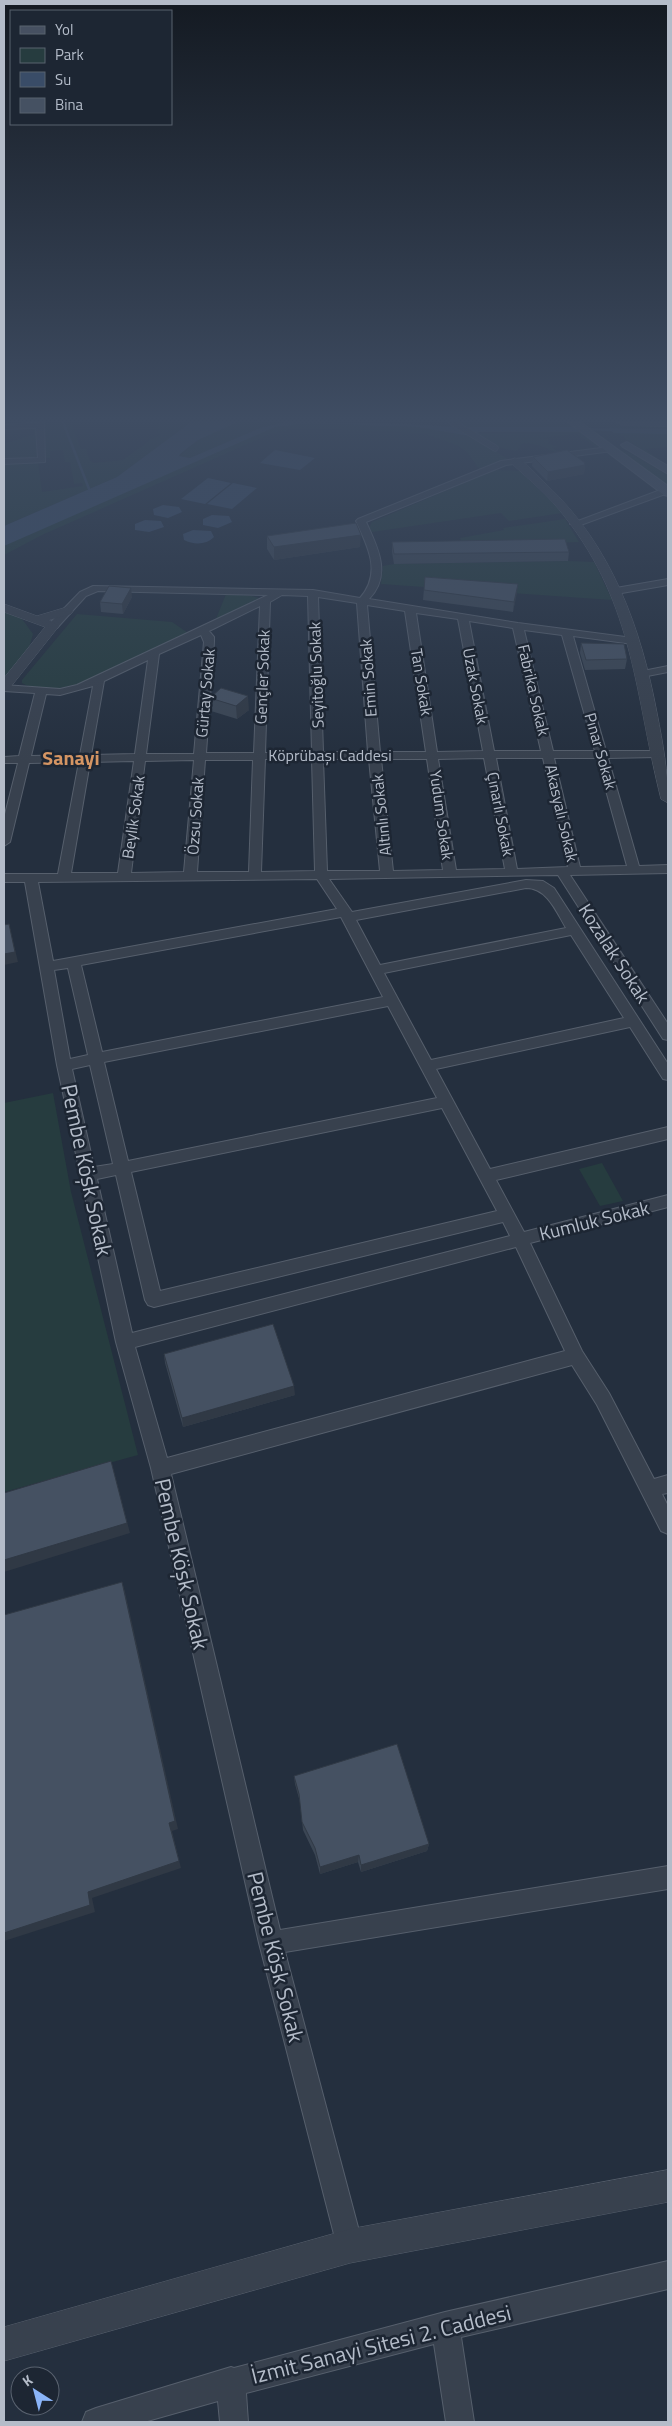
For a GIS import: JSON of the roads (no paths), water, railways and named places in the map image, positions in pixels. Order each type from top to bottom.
[{"type":"street","points":[[362,601],[376,586],[378,571],[374,551],[367,535]]},
{"type":"street","points":[[582,535],[616,591],[633,641],[642,674],[656,754],[668,799]]},
{"type":"street","points":[[616,591],[668,582]]},
{"type":"street","points":[[4,687],[53,626],[83,594],[96,588],[313,593],[518,626],[633,641]]},
{"type":"street","points":[[4,687],[41,692],[75,690],[280,593]]},
{"type":"street","name":"Seyitoğlu Sokak","points":[[313,593],[318,756]]},
{"type":"street","name":"Gençler Sokak","points":[[255,874],[265,600]]},
{"type":"street","name":"Emin Sokak","points":[[362,601],[374,755]]},
{"type":"street","points":[[4,608],[53,626]]},
{"type":"street","name":"Tan Sokak","points":[[410,609],[433,755]]},
{"type":"street","points":[[31,618],[67,611]]},
{"type":"street","name":"Uzak Sokak","points":[[463,617],[490,755]]},
{"type":"street","points":[[31,618],[40,643]]},
{"type":"street","name":"Fabrika Sokak","points":[[518,626],[549,754]]},
{"type":"street","name":"Gürtay Sokak","points":[[199,757],[209,642],[208,637],[202,630]]},
{"type":"street","name":"Pınar Sokak","points":[[568,633],[634,870]]},
{"type":"street","name":"Beylik Sokak","points":[[124,876],[154,653]]},
{"type":"street","points":[[642,674],[668,669]]},
{"type":"street","points":[[64,877],[99,680]]},
{"type":"street","points":[[4,842],[41,692]]},
{"type":"street","name":"Akasyalı Sokak","points":[[549,754],[569,872]]},
{"type":"street","name":"Köprübaşı Caddesi","points":[[4,760],[259,756],[656,754]]},
{"type":"street","name":"Altınlı Sokak","points":[[374,755],[387,875]]},
{"type":"street","name":"Yudum Sokak","points":[[433,755],[450,874]]},
{"type":"street","name":"Çınarlı Sokak","points":[[490,755],[512,873]]},
{"type":"street","points":[[318,756],[320,876],[347,914],[520,1239],[576,1356],[659,1486],[668,1525]]},
{"type":"street","name":"Özsu Sokak","points":[[190,875],[199,757]]},
{"type":"street","points":[[4,878],[255,874],[320,876],[668,869]]},
{"type":"street","name":"Kozalak Sokak","points":[[569,872],[668,1034]]},
{"type":"street","name":"Pembe Köşk Sokak","points":[[31,877],[64,1065],[125,1342],[160,1468],[271,1943],[350,2246]]},
{"type":"street","points":[[47,967],[347,914],[532,884],[542,886],[549,891],[668,1075]]},
{"type":"street","points":[[376,970],[575,930]]},
{"type":"street","points":[[72,962],[154,1300],[507,1215]]},
{"type":"street","points":[[64,1065],[392,1000]]},
{"type":"street","points":[[427,1066],[634,1021]]},
{"type":"street","points":[[88,1176],[446,1102]]},
{"type":"street","points":[[486,1176],[668,1133]]},
{"type":"street","name":"Kumluk Sokak","points":[[125,1342],[668,1201]]},
{"type":"street","points":[[160,1468],[576,1356]]},
{"type":"street","points":[[271,1943],[668,1877]]},
{"type":"street","points":[[4,2344],[350,2246],[668,2186]]},
{"type":"street","name":"İzmit Sanayi Sitesi 2. Caddesi","points":[[96,2422],[230,2382],[445,2326],[668,2278]]},
{"type":"street","points":[[445,2326],[460,2422]]},
{"type":"street","points":[[230,2382],[234,2422]]},
{"type":"water","points":[[4,535],[29,535],[4,546]]},
{"type":"water","points":[[183,535],[213,535],[214,537],[207,542],[200,543],[184,540]]},
{"type":"district","name":"Sanayi","points":[[71,757]]}]
